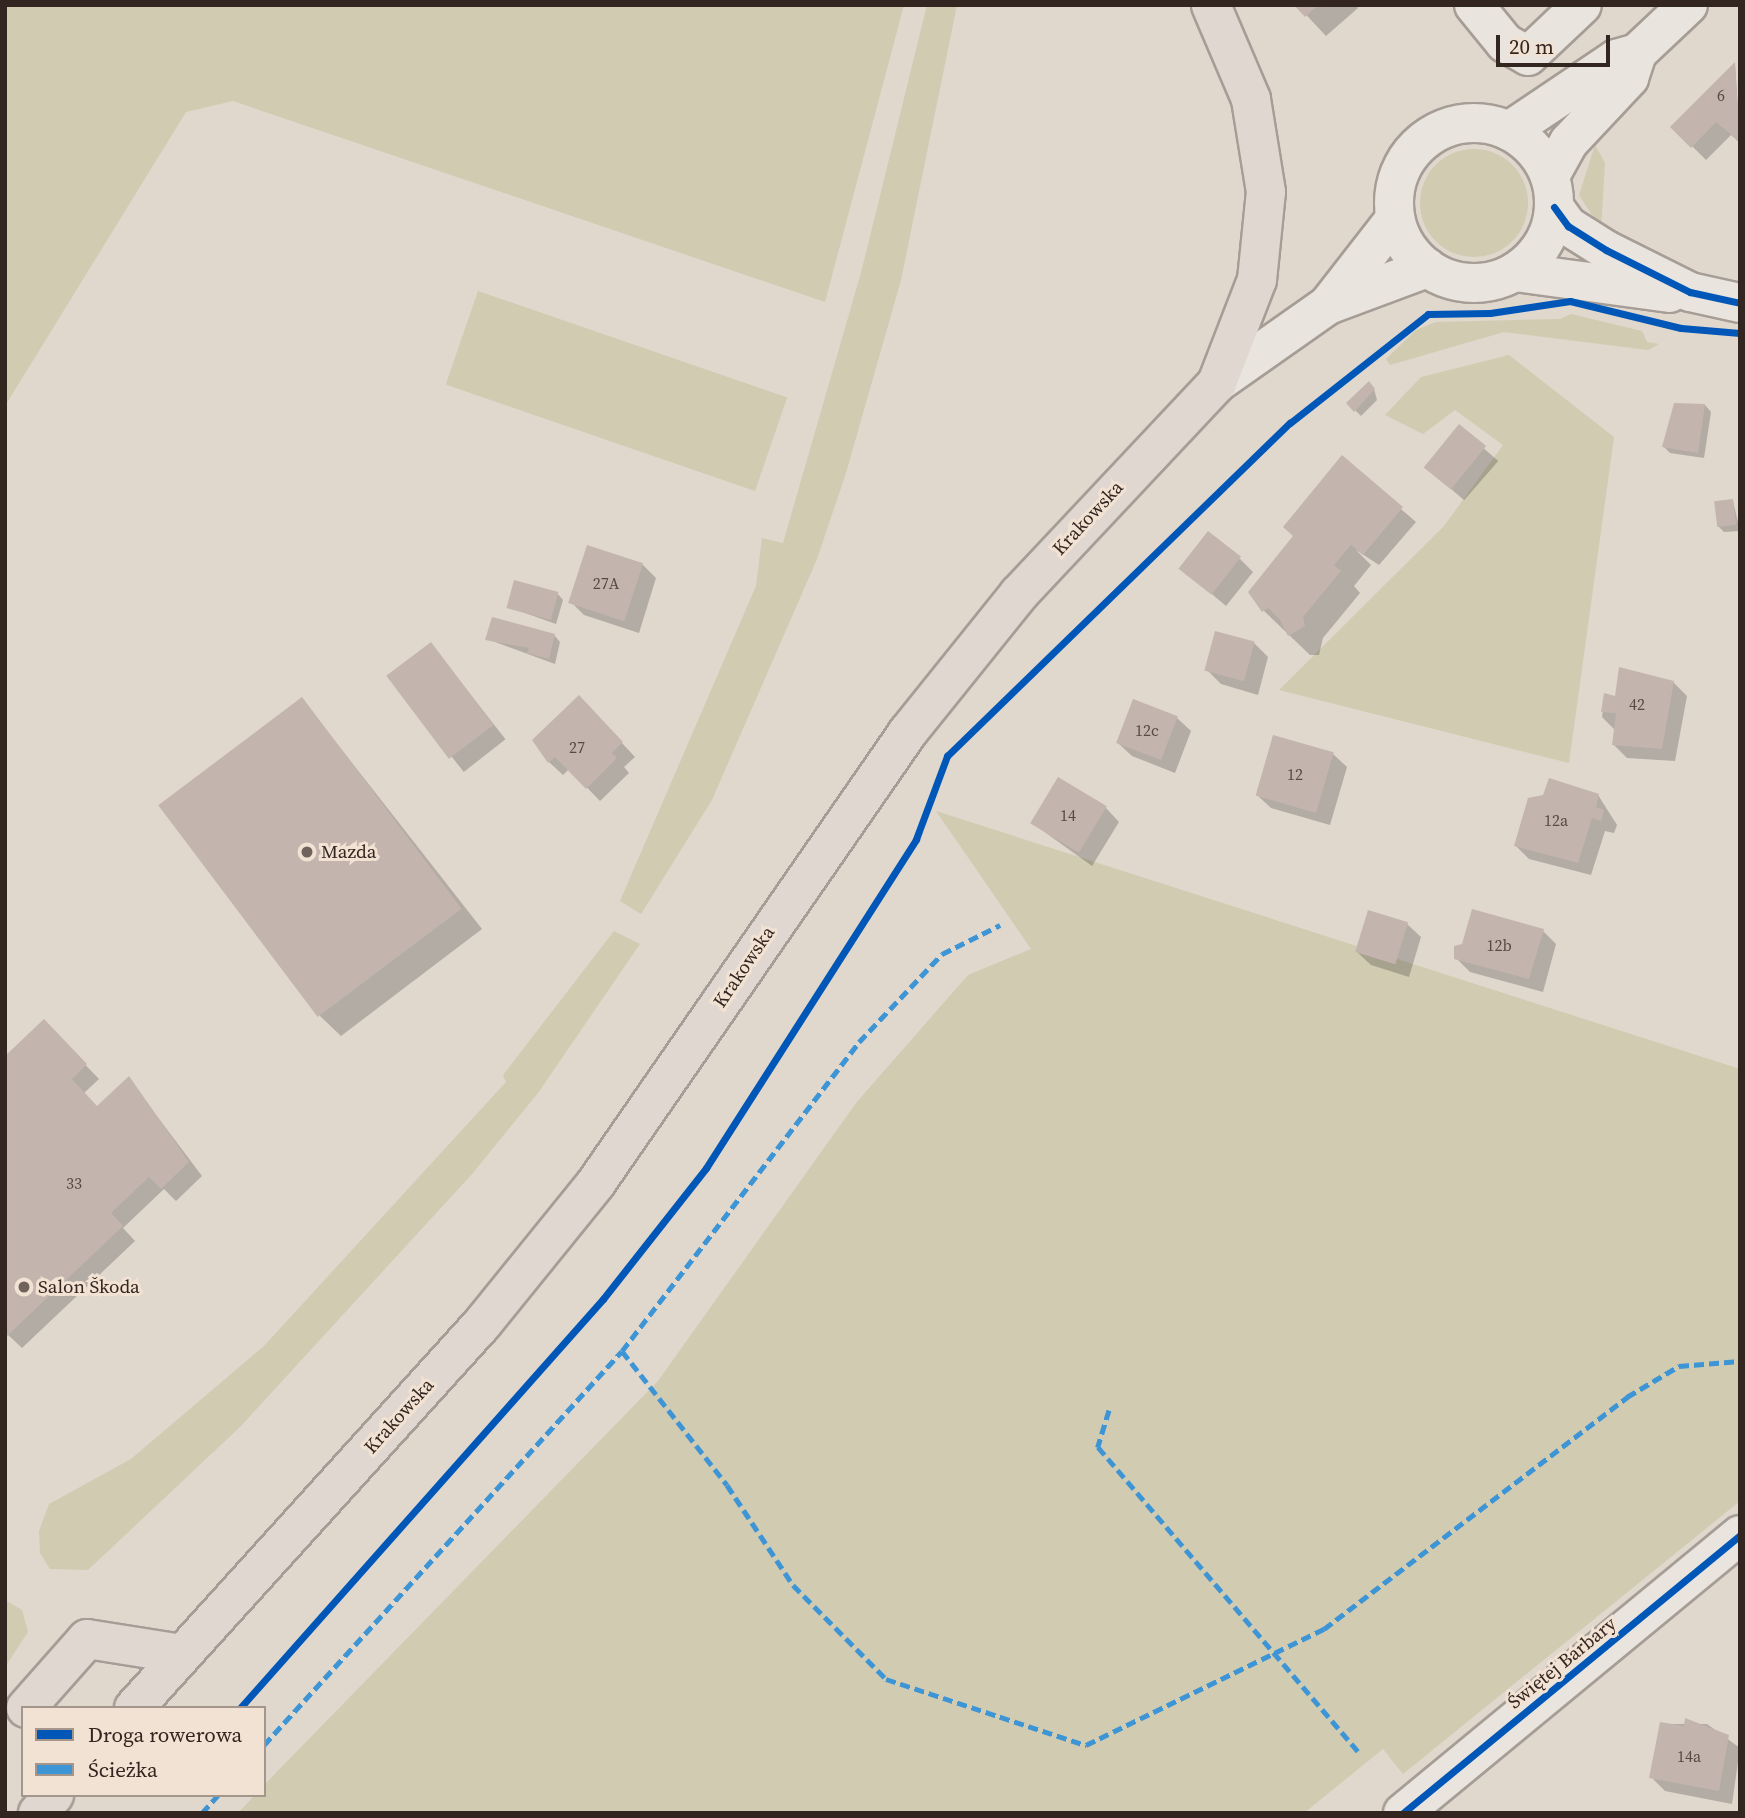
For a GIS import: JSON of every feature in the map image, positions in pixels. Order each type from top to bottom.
[{"type":"main road","points":[[1210,5],[1251,99],[1266,192],[1257,280],[1217,383]]},
{"type":"main road","points":[[1474,5],[1505,44],[1528,56],[1582,5]]},
{"type":"main road","points":[[1509,131],[1616,59],[1637,53],[1688,5]]},
{"type":"main road","points":[[1515,272],[1547,237],[1552,192],[1569,142],[1629,78],[1637,53]]},
{"type":"main road","points":[[1690,292],[1654,294],[1552,272],[1515,272],[1470,283],[1427,268],[1395,219],[1400,176],[1421,144],[1463,124],[1509,131],[1534,149],[1568,226],[1606,250],[1690,292],[1740,303]]},
{"type":"main road","name":"Krakowska","points":[[1328,305],[1395,219]]},
{"type":"main road","name":"Krakowska","points":[[136,1706],[482,1324],[596,1183],[908,732],[1018,594],[1217,383],[1328,305],[1427,268]]},
{"type":"main road","name":"Świętej Barbary","points":[[1404,1813],[1740,1535]]},
{"type":"main road","points":[[28,1706],[87,1639],[182,1654]]},
{"type":"main road","points":[[5,1731],[21,1713]]},
{"type":"main road","points":[[38,1813],[52,1797]]},
{"type":"shaded area","points":[[5,5],[904,5],[825,302],[233,101],[186,112],[5,406]]},
{"type":"shaded area","points":[[927,5],[957,5],[901,280],[846,473],[817,559],[712,800],[641,914],[620,901],[756,586],[762,538],[783,543],[862,269]]},
{"type":"shaded area","points":[[1595,145],[1605,163],[1601,229],[1579,195]]},
{"type":"shaded area","points":[[1474,149],[1495,153],[1512,165],[1524,182],[1528,203],[1524,224],[1512,241],[1495,253],[1474,257],[1453,253],[1436,241],[1424,224],[1420,203],[1424,182],[1436,165],[1453,153]]},
{"type":"shaded area","points":[[478,291],[787,397],[755,491],[446,385]]},
{"type":"shaded area","points":[[1571,314],[1642,331],[1647,342],[1659,344],[1648,350],[1504,332],[1390,365],[1386,359],[1416,330],[1436,322],[1560,319]]},
{"type":"shaded area","points":[[1509,355],[1614,437],[1569,763],[1279,690],[1444,526],[1503,445],[1455,410],[1423,434],[1385,415],[1421,377]]},
{"type":"shaded area","points":[[936,811],[1740,1069],[1740,1501],[1403,1774],[1383,1749],[1304,1813],[238,1813],[253,1797],[266,1797],[266,1783],[658,1381],[856,1103],[968,975],[1031,949]]},
{"type":"shaded area","points":[[614,931],[640,944],[538,1093],[472,1174],[240,1427],[88,1570],[50,1569],[40,1553],[39,1531],[49,1504],[131,1459],[264,1346],[506,1082],[503,1075]]},
{"type":"shaded area","points":[[5,1600],[22,1610],[28,1632],[5,1667]]},
{"type":"building","points":[[1294,5],[1318,5],[1305,17]]},
{"type":"building","points":[[1735,62],[1740,142],[1716,122],[1691,148],[1670,127]]},
{"type":"building","points":[[1369,381],[1375,389],[1354,412],[1346,403]]},
{"type":"building","points":[[1674,403],[1705,404],[1698,453],[1662,447]]},
{"type":"building","points":[[1459,424],[1486,446],[1451,490],[1424,468]]},
{"type":"building","points":[[1342,455],[1403,507],[1363,555],[1351,545],[1334,565],[1341,571],[1303,617],[1305,626],[1288,636],[1280,620],[1268,608],[1262,612],[1248,592],[1293,536],[1283,527]]},
{"type":"building","points":[[1733,499],[1736,525],[1717,527],[1714,501]]},
{"type":"building","points":[[1208,531],[1241,557],[1212,595],[1178,569]]},
{"type":"building","points":[[587,545],[643,563],[624,621],[568,603]]},
{"type":"building","points":[[514,580],[558,592],[551,620],[506,608]]},
{"type":"building","points":[[492,617],[555,634],[549,659],[527,653],[529,648],[485,640]]},
{"type":"building","points":[[1215,631],[1255,642],[1244,681],[1204,671]]},
{"type":"building","points":[[431,642],[494,725],[449,759],[386,676]]},
{"type":"building","points":[[1619,667],[1674,681],[1662,749],[1612,745],[1616,713],[1601,712],[1604,693],[1615,696]]},
{"type":"building","points":[[579,695],[623,742],[612,753],[617,758],[586,789],[555,757],[548,763],[532,740]]},
{"type":"building","name":"Mazda","points":[[302,697],[461,909],[318,1017],[158,805]]},
{"type":"building","points":[[1133,699],[1178,716],[1161,760],[1116,743]]},
{"type":"building","points":[[1273,735],[1334,752],[1316,813],[1256,796]]},
{"type":"building","points":[[1058,777],[1107,806],[1079,853],[1030,823]]},
{"type":"building","points":[[1549,778],[1599,794],[1596,807],[1604,810],[1601,821],[1592,818],[1578,863],[1514,846],[1528,798],[1543,795]]},
{"type":"building","points":[[1472,909],[1544,929],[1529,979],[1454,959],[1454,946],[1462,944]]},
{"type":"building","points":[[1368,910],[1408,922],[1395,964],[1355,952]]},
{"type":"building","points":[[44,1019],[87,1064],[72,1079],[97,1106],[129,1076],[189,1162],[161,1189],[149,1177],[111,1213],[123,1226],[7,1336],[5,1056]]},
{"type":"building","points":[[1685,1718],[1729,1735],[1719,1791],[1649,1778],[1660,1722],[1684,1726]]},
{"type":"marked path","points":[[266,1743],[622,1351],[859,1042],[942,954],[1000,925]]},
{"type":"marked path","points":[[622,1351],[727,1485],[793,1585],[886,1679],[1086,1745],[1324,1629],[1627,1397],[1679,1366],[1740,1361]]},
{"type":"marked path","points":[[1109,1410],[1098,1447],[1361,1755]]},
{"type":"marked path","points":[[202,1813],[216,1797]]},
{"type":"cycle path","points":[[1554,207],[1568,226],[1606,250],[1690,292],[1740,303]]},
{"type":"cycle path","points":[[242,1706],[603,1299],[706,1168],[916,839],[947,756],[1290,423],[1428,314],[1490,313],[1570,301],[1681,328],[1740,333]]},
{"type":"cycle path","points":[[1403,1813],[1740,1535]]},
{"type":"place","name":"Mazda","points":[[307,852]]},
{"type":"place","name":"Salon Škoda","points":[[24,1287]]}]
